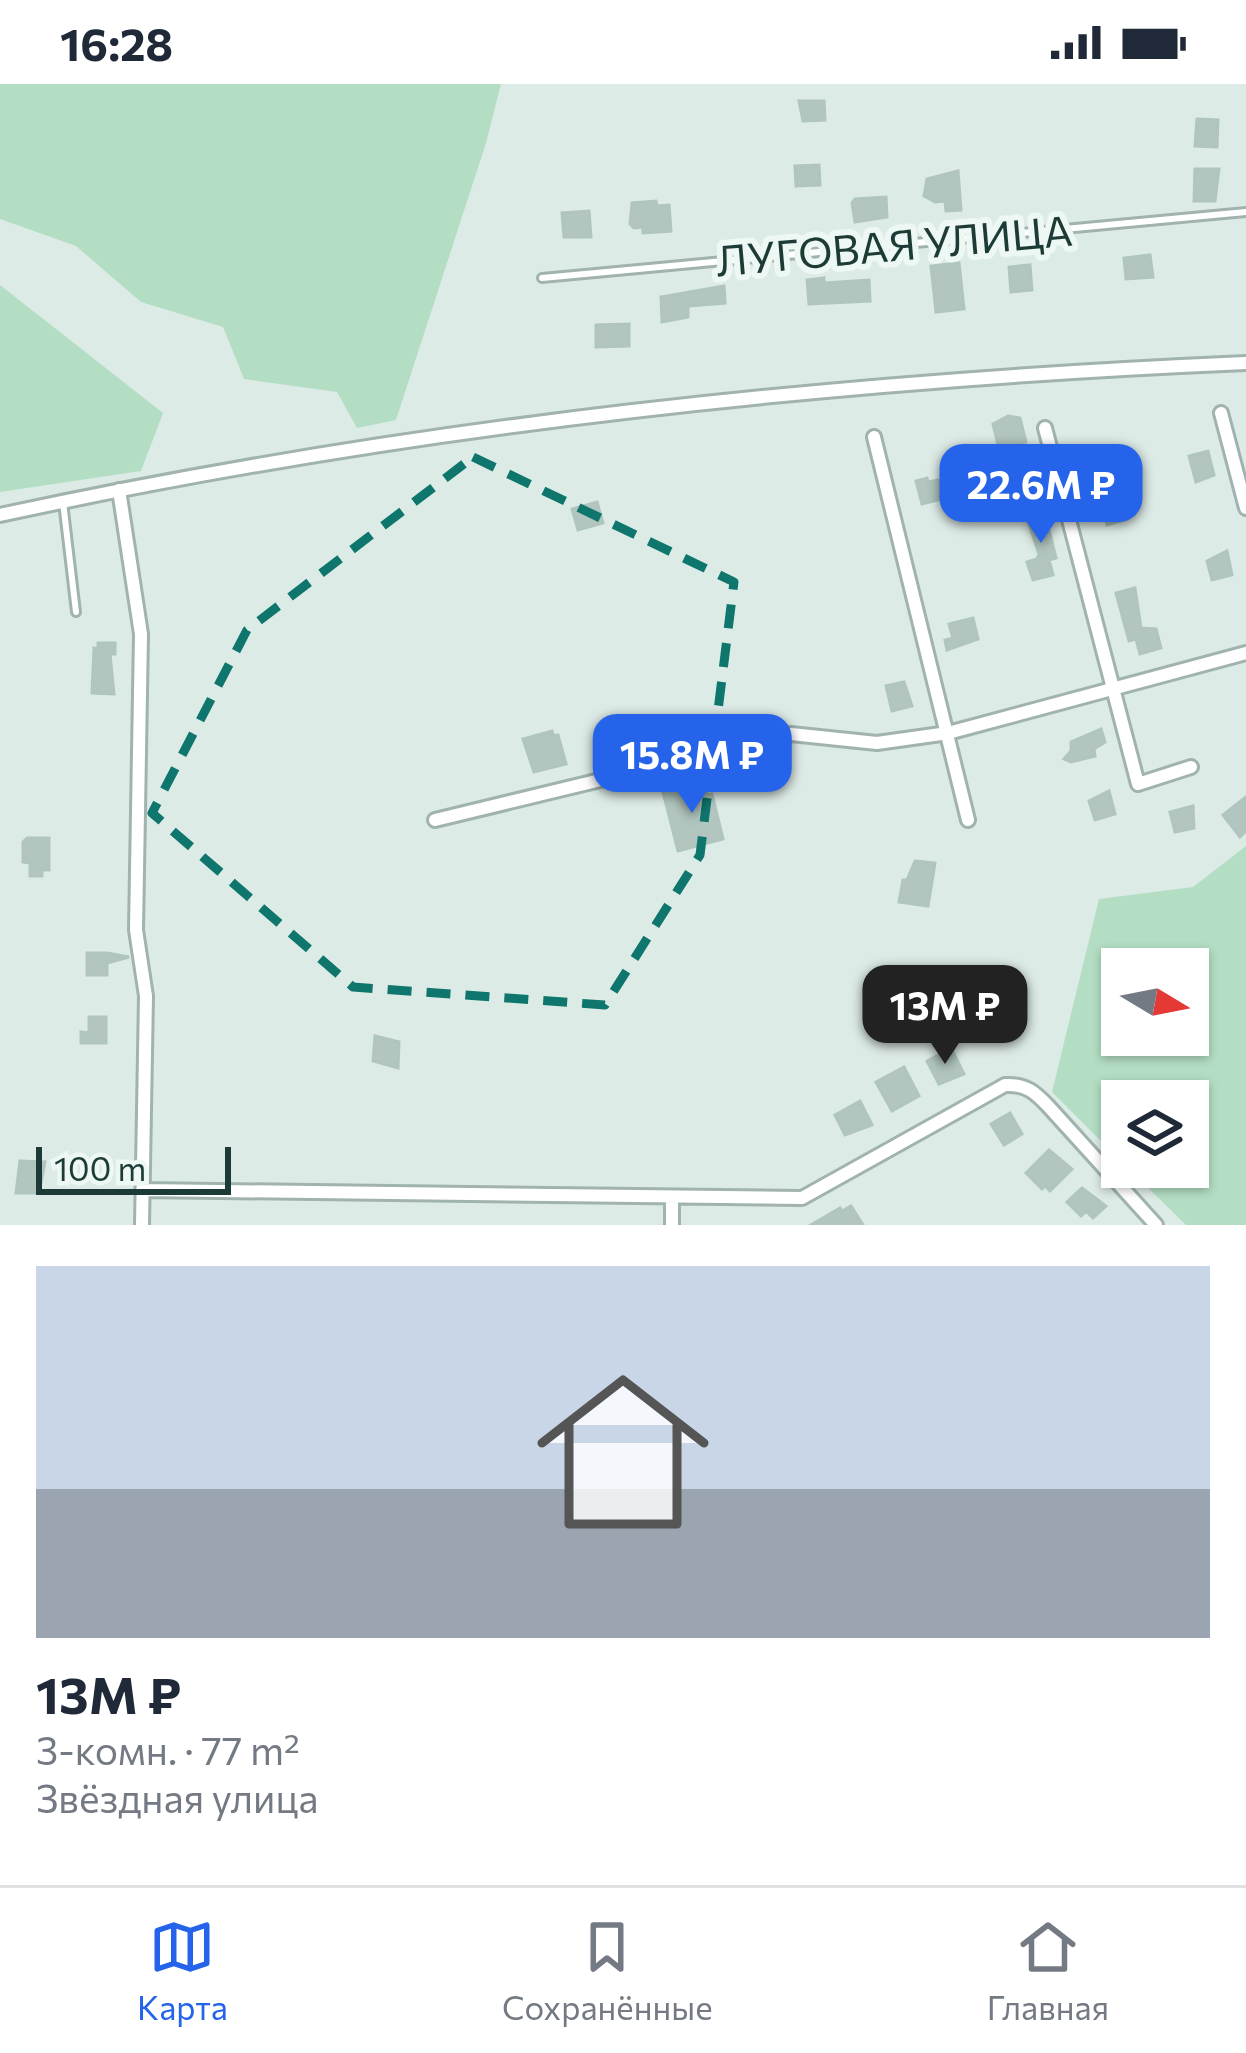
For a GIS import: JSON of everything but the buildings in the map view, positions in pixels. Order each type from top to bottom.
[{"type":"street","points":[[0,515],[468,429],[1012,373],[1246,363]]},
{"type":"street","points":[[1221,413],[1246,508]]},
{"type":"street","points":[[1045,428],[1138,784],[1190,767]]},
{"type":"street","points":[[874,437],[968,820]]},
{"type":"street","points":[[119,490],[141,634],[136,930],[146,996],[142,1225]]},
{"type":"street","points":[[434,820],[791,734],[877,742],[948,733],[1246,653]]},
{"type":"street","points":[[142,1190],[802,1198],[1005,1085],[1021,1085],[1049,1106],[1156,1225]]},
{"type":"street","points":[[672,1225],[673,1198]]},
{"type":"lane","name":"ЛУГОВАЯ УЛИЦА","points":[[542,278],[1246,212]]},
{"type":"lane","points":[[63,501],[76,612]]},
{"type":"highlighted area","points":[[473,457],[734,582],[700,855],[605,1005],[353,987],[152,813],[247,630]]},
{"type":"green space","points":[[0,84],[501,84],[396,420],[357,428],[337,392],[244,379],[223,327],[141,302],[76,246],[0,219]]},
{"type":"green space","points":[[0,285],[163,413],[141,471],[0,492]]},
{"type":"green space","points":[[1246,846],[1246,1225],[1186,1225],[1148,1188],[1209,1188],[1209,1080],[1101,1080],[1101,1141],[1052,1092],[1099,899],[1193,887]]}]
